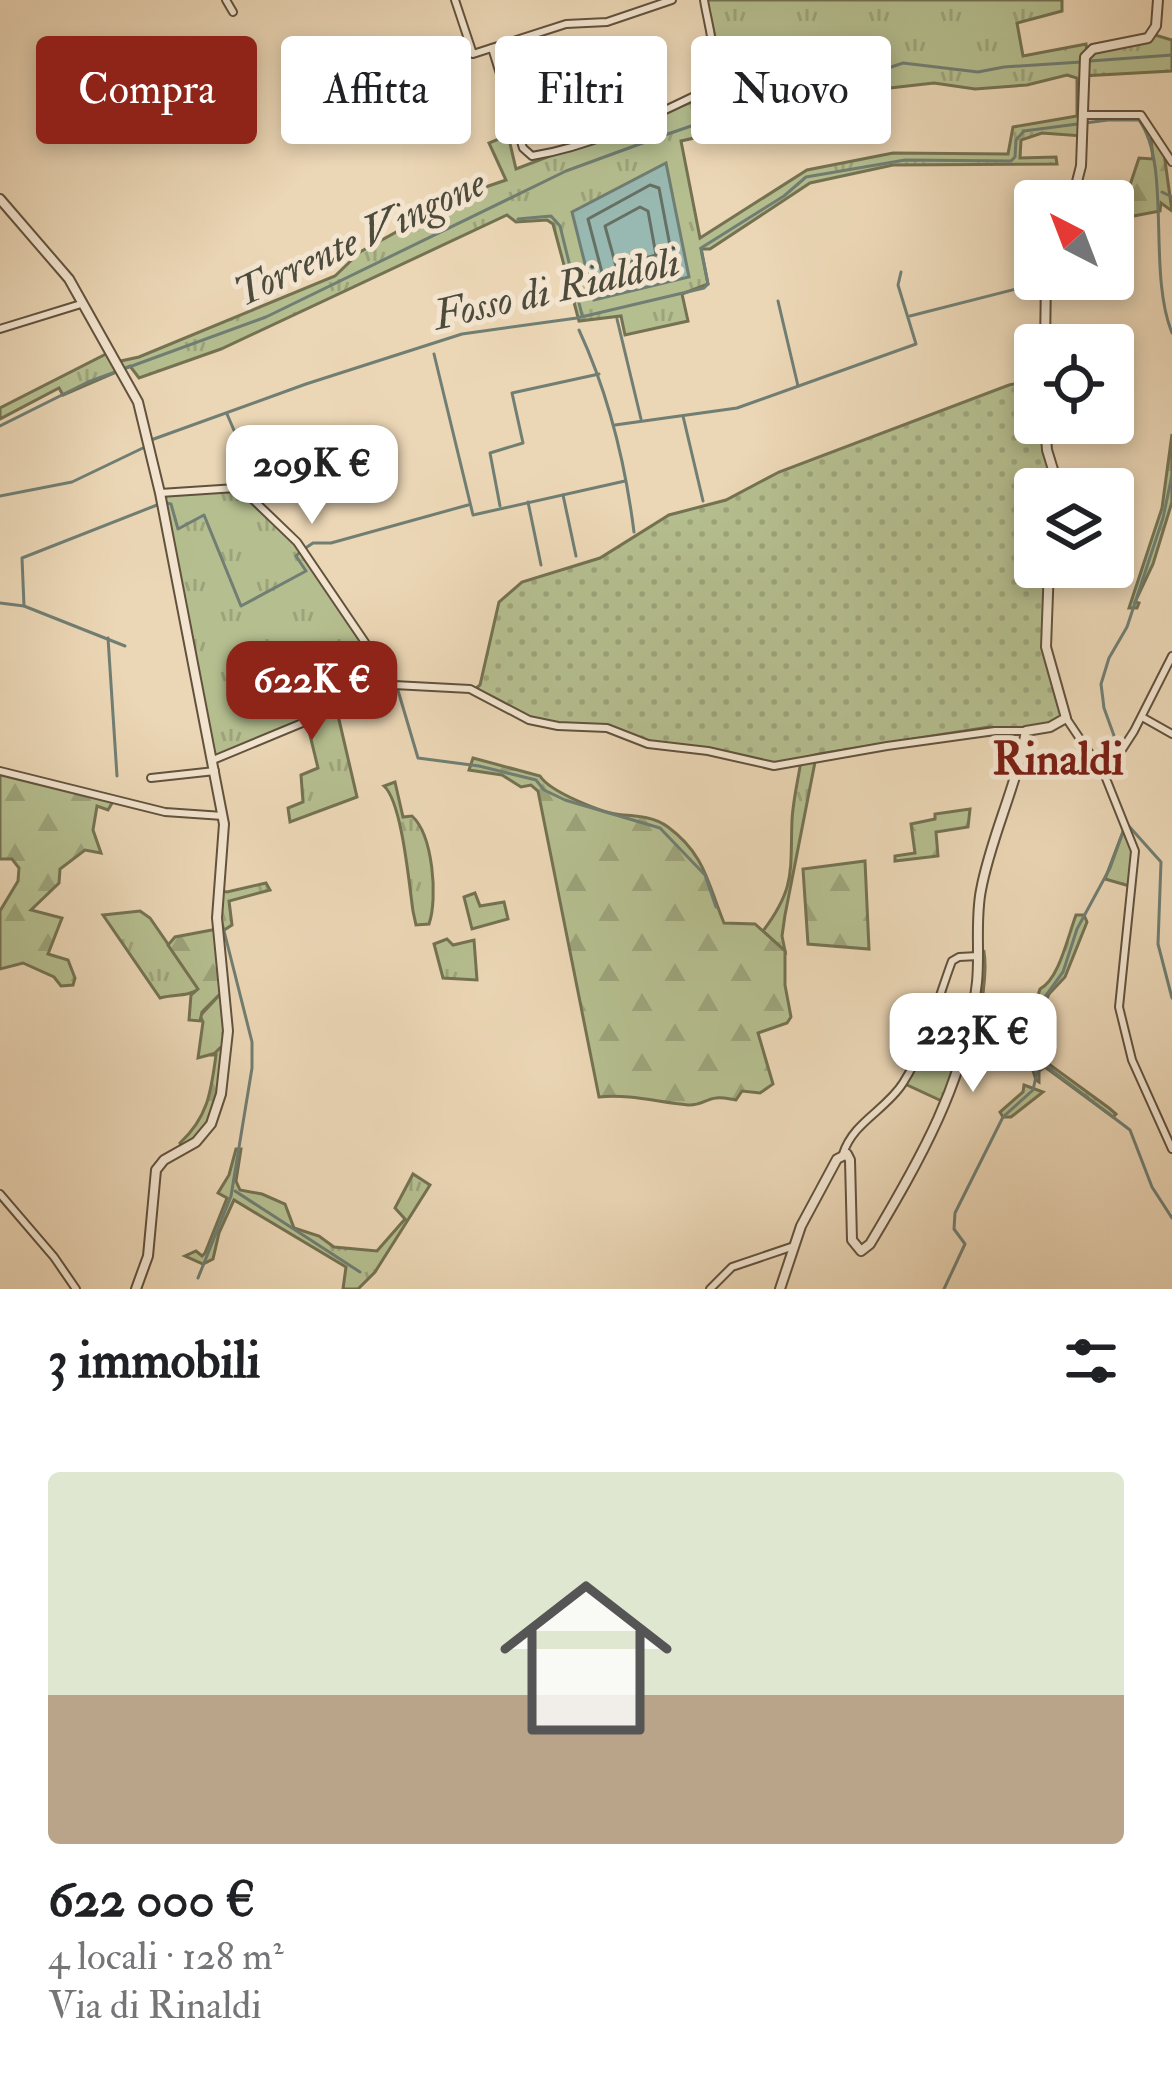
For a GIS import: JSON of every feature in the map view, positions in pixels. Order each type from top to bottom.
[{"type":"street","points":[[226,0],[233,12]]},
{"type":"street","points":[[455,0],[472,55],[566,24],[608,22],[672,0]]},
{"type":"street","points":[[492,48],[524,148],[532,156],[554,152],[624,129],[707,90],[714,67],[704,0]]},
{"type":"street","points":[[1079,180],[1086,55],[1093,49],[1148,38],[1156,26],[1158,0]]},
{"type":"street","points":[[1082,121],[1141,115],[1172,162]]},
{"type":"street","points":[[0,199],[69,279],[138,402],[223,816],[217,919],[228,1030],[221,1094],[211,1124],[196,1142],[164,1160],[156,1170],[148,1256],[136,1289]]},
{"type":"street","points":[[0,329],[81,304]]},
{"type":"street","points":[[160,493],[244,491],[297,542],[394,685]]},
{"type":"street","points":[[1047,588],[1046,647],[1066,718],[1105,776],[1131,838],[1136,862],[1119,1007],[1132,1060],[1172,1149]]},
{"type":"street","points":[[1105,776],[1172,656]]},
{"type":"street","points":[[213,760],[394,685],[470,689],[529,720],[607,728],[648,744],[774,766],[908,742],[1026,731],[1050,727],[1066,718]]},
{"type":"street","points":[[1142,717],[1172,734]]},
{"type":"street","points":[[843,1154],[850,1160],[852,1240],[861,1251],[898,1197],[949,1099],[977,984],[980,892],[1026,731]]},
{"type":"street","points":[[0,771],[165,812],[223,816]]},
{"type":"street","points":[[151,778],[215,771]]},
{"type":"street","points":[[780,1289],[794,1246],[850,1137],[902,1085],[952,962],[978,956]]},
{"type":"street","points":[[0,1194],[76,1289]]},
{"type":"street","points":[[710,1289],[732,1267],[794,1246]]},
{"type":"green space","points":[[706,0],[1062,0],[1062,11],[1017,23],[1023,56],[1086,44],[1087,51],[1152,34],[1172,40],[1172,71],[1082,76],[1082,136],[1042,133],[1021,140],[1020,158],[1056,157],[1057,164],[893,165],[810,183],[710,249],[701,249],[708,284],[682,294],[688,321],[625,335],[621,316],[579,321],[553,224],[547,220],[516,222],[507,215],[221,349],[139,378],[130,366],[63,395],[59,388],[0,419],[0,408],[110,352],[116,362],[139,357],[335,276],[360,252],[427,215],[424,208],[506,180],[489,143],[510,144],[516,169],[581,144],[667,144],[667,111],[691,102],[691,139],[681,141],[700,238],[807,170],[893,153],[1008,154],[1013,127],[1077,116],[1077,78],[1067,75],[1027,85],[975,89],[934,83],[891,88],[891,36],[715,36]]},
{"type":"green space","points":[[1158,137],[1163,146],[1172,211],[1161,203],[1160,211],[1134,216],[1132,180],[1139,158],[1153,159],[1151,139]]},
{"type":"green space","points":[[1014,384],[1014,444],[1049,444],[1055,468],[1014,468],[1014,588],[1048,588],[1046,647],[1066,718],[1026,731],[989,727],[819,754],[774,766],[648,744],[618,732],[529,720],[474,690],[480,685],[499,602],[522,582],[600,558],[669,515],[726,500],[779,472]]},
{"type":"green space","points":[[1172,434],[1172,502],[1153,564],[1135,602],[1137,608],[1129,608],[1162,508]]},
{"type":"green space","points":[[236,488],[297,542],[394,685],[337,711],[357,797],[290,822],[288,808],[303,802],[301,775],[318,768],[307,723],[213,760],[160,493]]},
{"type":"green space","points":[[816,757],[785,915],[785,951],[763,931],[789,878],[801,761]]},
{"type":"green space","points":[[473,758],[540,776],[566,795],[603,811],[658,821],[691,848],[724,923],[755,924],[785,951],[791,1017],[787,1023],[758,1033],[773,1084],[760,1093],[742,1091],[736,1100],[716,1098],[692,1105],[599,1097],[538,791],[502,775],[469,770]]},
{"type":"green space","points":[[0,771],[115,798],[108,810],[97,806],[93,830],[101,853],[85,850],[60,869],[59,883],[31,910],[62,918],[48,954],[68,960],[73,985],[61,986],[54,977],[23,963],[0,969],[0,911],[18,881],[19,868],[12,859],[0,859]]},
{"type":"green space","points":[[395,782],[403,817],[412,816],[419,825],[429,852],[433,883],[429,924],[416,925],[400,825],[384,786]]},
{"type":"green space","points":[[970,809],[968,827],[936,832],[938,856],[895,861],[895,856],[915,853],[911,824],[935,819],[935,814]]},
{"type":"green space","points":[[1124,829],[1135,851],[1133,887],[1105,879]]},
{"type":"green space","points":[[865,861],[869,949],[808,944],[803,869]]},
{"type":"green space","points":[[266,883],[270,890],[229,901],[232,925],[218,934],[218,890]]},
{"type":"green space","points":[[475,893],[480,906],[504,902],[508,919],[472,929],[464,897]]},
{"type":"green space","points":[[140,911],[150,918],[199,989],[160,998],[103,915]]},
{"type":"green space","points":[[1076,915],[1084,915],[1087,922],[1065,977],[1049,994],[1040,1014],[1035,1047],[1046,1062],[1116,1114],[1113,1117],[1045,1067],[1039,1071],[1039,1082],[1036,1080],[1023,1040],[1040,989],[1057,968]]},
{"type":"green space","points":[[217,929],[224,990],[202,1012],[200,1021],[189,1020],[191,995],[198,989],[168,945],[175,937]]},
{"type":"green space","points":[[447,939],[453,945],[474,940],[477,980],[443,978],[434,944]]},
{"type":"green space","points":[[984,952],[980,1049],[963,1050],[946,1103],[903,1083],[924,1038],[963,1049],[978,956]]},
{"type":"green space","points":[[224,990],[227,1050],[198,1058],[200,1016]]},
{"type":"green space","points":[[220,1048],[227,1050],[211,1124],[183,1149],[180,1143],[207,1103],[213,1055]]},
{"type":"green space","points":[[1024,1085],[1043,1092],[1011,1117],[1003,1117],[1000,1112],[1023,1092]]},
{"type":"green space","points":[[236,1149],[241,1149],[236,1181],[240,1190],[285,1204],[294,1228],[334,1247],[377,1251],[405,1219],[395,1208],[413,1174],[430,1185],[375,1272],[358,1289],[343,1289],[346,1267],[234,1200],[213,1259],[203,1264],[185,1256],[205,1253],[227,1198],[218,1193]]},
{"type":"water","points":[[666,163],[689,277],[594,300],[572,212]]},
{"type":"waterway","name":"Torrente Vingone","points":[[1090,61],[1172,55]]},
{"type":"waterway","name":"Torrente Vingone","points":[[0,426],[88,382],[266,317],[566,171],[741,109],[812,94],[903,63],[978,72],[1081,62]]},
{"type":"waterway","name":"Fosso di Rialdoli","points":[[151,440],[462,334],[577,318],[704,288],[708,284],[701,248],[806,177],[905,160],[1011,161],[1016,140],[1024,131],[1108,120],[1139,120],[1149,140],[1155,164],[1161,280],[1172,333]]},
{"type":"waterway","points":[[1162,192],[1172,197]]},
{"type":"waterway","points":[[518,219],[551,216],[560,226],[582,315]]},
{"type":"waterway","points":[[615,425],[737,408],[916,344],[898,285],[901,272]]},
{"type":"waterway","points":[[910,316],[1014,290]]},
{"type":"waterway","points":[[778,301],[798,386]]},
{"type":"waterway","points":[[617,319],[641,419]]},
{"type":"waterway","points":[[579,330],[614,429],[634,532]]},
{"type":"waterway","points":[[434,354],[473,515],[625,481]]},
{"type":"waterway","points":[[500,506],[490,453],[523,443],[512,393],[599,374]]},
{"type":"waterway","points":[[227,414],[257,484],[341,456]]},
{"type":"waterway","points":[[683,416],[703,501]]},
{"type":"waterway","name":"Fosso di Rialdoli","points":[[0,496],[72,482],[145,447]]},
{"type":"waterway","name":"Fosso di Rialdoli","points":[[1105,771],[1117,744],[1101,684],[1127,627],[1172,475]]},
{"type":"waterway","points":[[563,495],[576,556]]},
{"type":"waterway","points":[[528,502],[541,565]]},
{"type":"waterway","points":[[166,503],[171,504],[178,529],[204,515],[241,606],[306,571],[296,556],[301,551]]},
{"type":"waterway","points":[[24,606],[22,558],[157,505]]},
{"type":"waterway","points":[[304,549],[468,505]]},
{"type":"waterway","points":[[0,603],[24,606],[125,646]]},
{"type":"waterway","points":[[108,638],[117,776]]},
{"type":"waterway","points":[[196,660],[219,780]]},
{"type":"waterway","points":[[385,666],[394,677],[418,758],[536,780],[544,790],[565,800],[660,828],[705,875],[716,907]]},
{"type":"waterway","points":[[222,795],[227,833]]},
{"type":"waterway","points":[[1127,824],[1161,862],[1158,944],[1172,998]]},
{"type":"waterway","name":"Fosso di Rialdoli","points":[[944,1289],[965,1244],[954,1229],[955,1213],[1003,1117],[1033,1090],[1037,1072],[1030,1038],[1042,1001],[1063,972],[1077,929],[1110,868],[1123,832]]},
{"type":"waterway","points":[[198,1278],[231,1196],[252,1068],[252,1042],[220,915]]},
{"type":"waterway","points":[[1038,1060],[1130,1130],[1152,1187],[1172,1218]]},
{"type":"waterway","points":[[235,1191],[360,1272]]},
{"type":"district","name":"Rinaldi","points":[[1058,758]]}]
